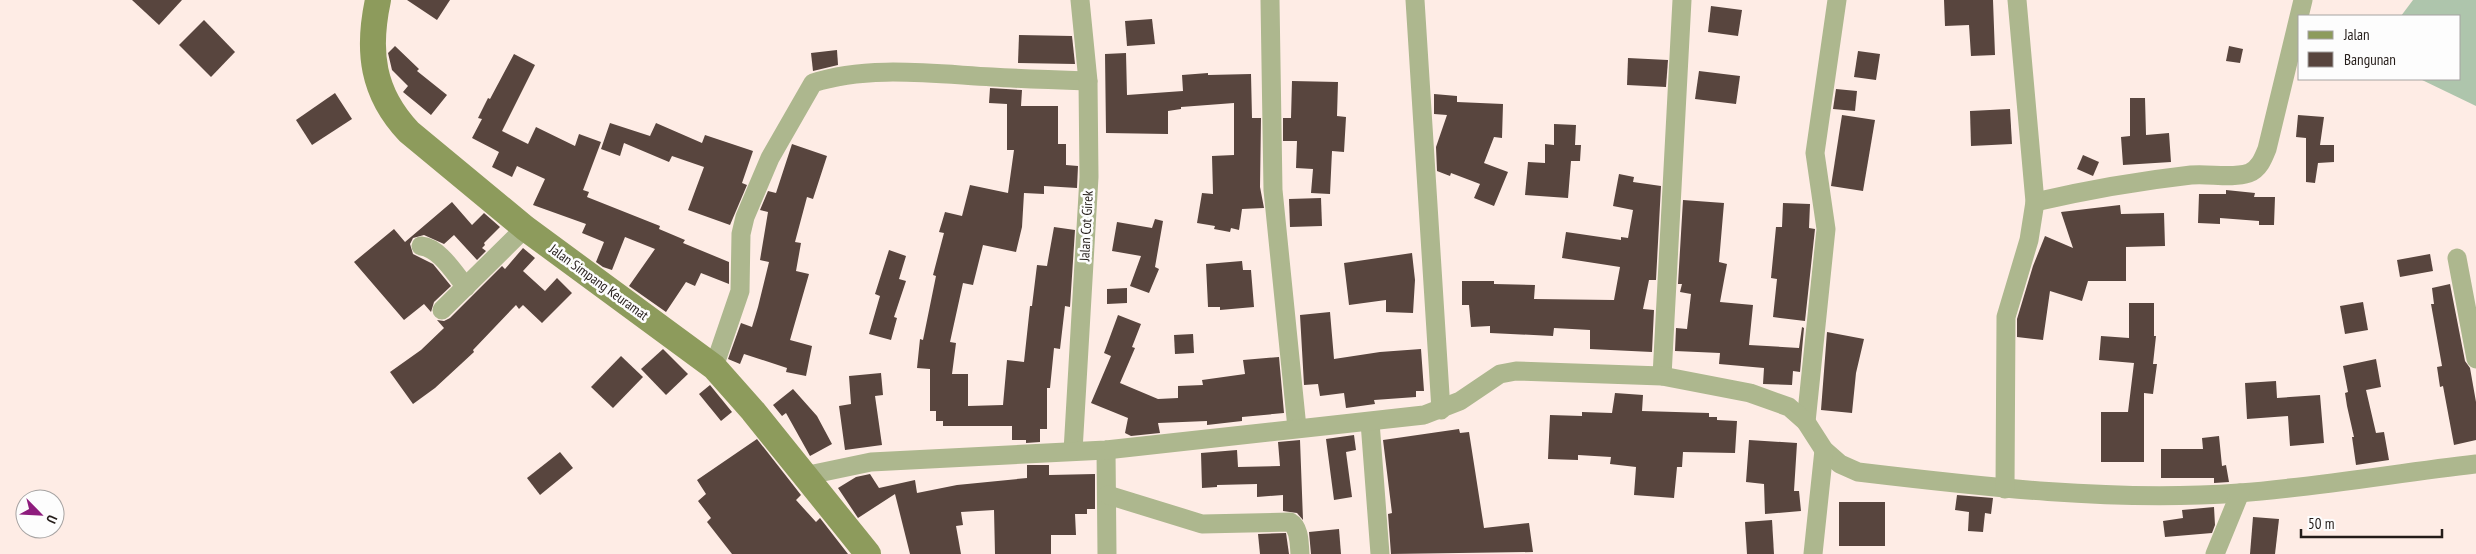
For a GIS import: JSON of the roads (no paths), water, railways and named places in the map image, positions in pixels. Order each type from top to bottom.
[{"type":"main road","name":"Jalan Simpang Keuramat","points":[[378,0],[373,24],[374,64],[377,82],[395,117],[409,132],[525,228],[714,367],[868,554]]},
{"type":"street","name":"Jalan Cot Girek","points":[[1073,451],[1089,177],[1088,81],[1080,0]]},
{"type":"street","points":[[1270,0],[1273,190],[1297,428]]},
{"type":"street","points":[[1415,0],[1441,410]]},
{"type":"street","points":[[1662,376],[1682,0]]},
{"type":"street","points":[[1806,422],[1826,229],[1815,153],[1837,0]]},
{"type":"street","points":[[2006,489],[2006,317],[2029,240],[2035,202],[2017,0]]},
{"type":"street","points":[[2299,15],[2303,0]]},
{"type":"street","points":[[2035,202],[2125,183],[2195,175],[2237,175],[2255,170],[2260,165],[2267,149],[2298,21]]},
{"type":"street","points":[[714,367],[740,291],[741,234],[745,217],[770,158],[813,83],[849,74],[936,74],[1088,81]]},
{"type":"street","points":[[442,310],[525,228]]},
{"type":"street","points":[[421,246],[429,247],[436,252],[466,287]]},
{"type":"street","points":[[2457,258],[2476,359]]},
{"type":"street","points":[[804,476],[871,462],[1106,450],[1424,415],[1441,410],[1460,401],[1500,374],[1516,370],[1662,376],[1750,393],[1789,407],[1806,422],[1824,450],[1840,464],[1858,472],[2006,489],[2116,496],[2240,493],[2476,464]]},
{"type":"street","points":[[1370,422],[1380,554]]},
{"type":"street","points":[[1106,450],[1108,495],[1107,554]]},
{"type":"street","points":[[1813,554],[1824,450]]},
{"type":"street","points":[[2215,554],[2240,493]]},
{"type":"street","points":[[1108,495],[1202,524],[1290,522],[1294,524],[1298,533],[1300,554]]}]
